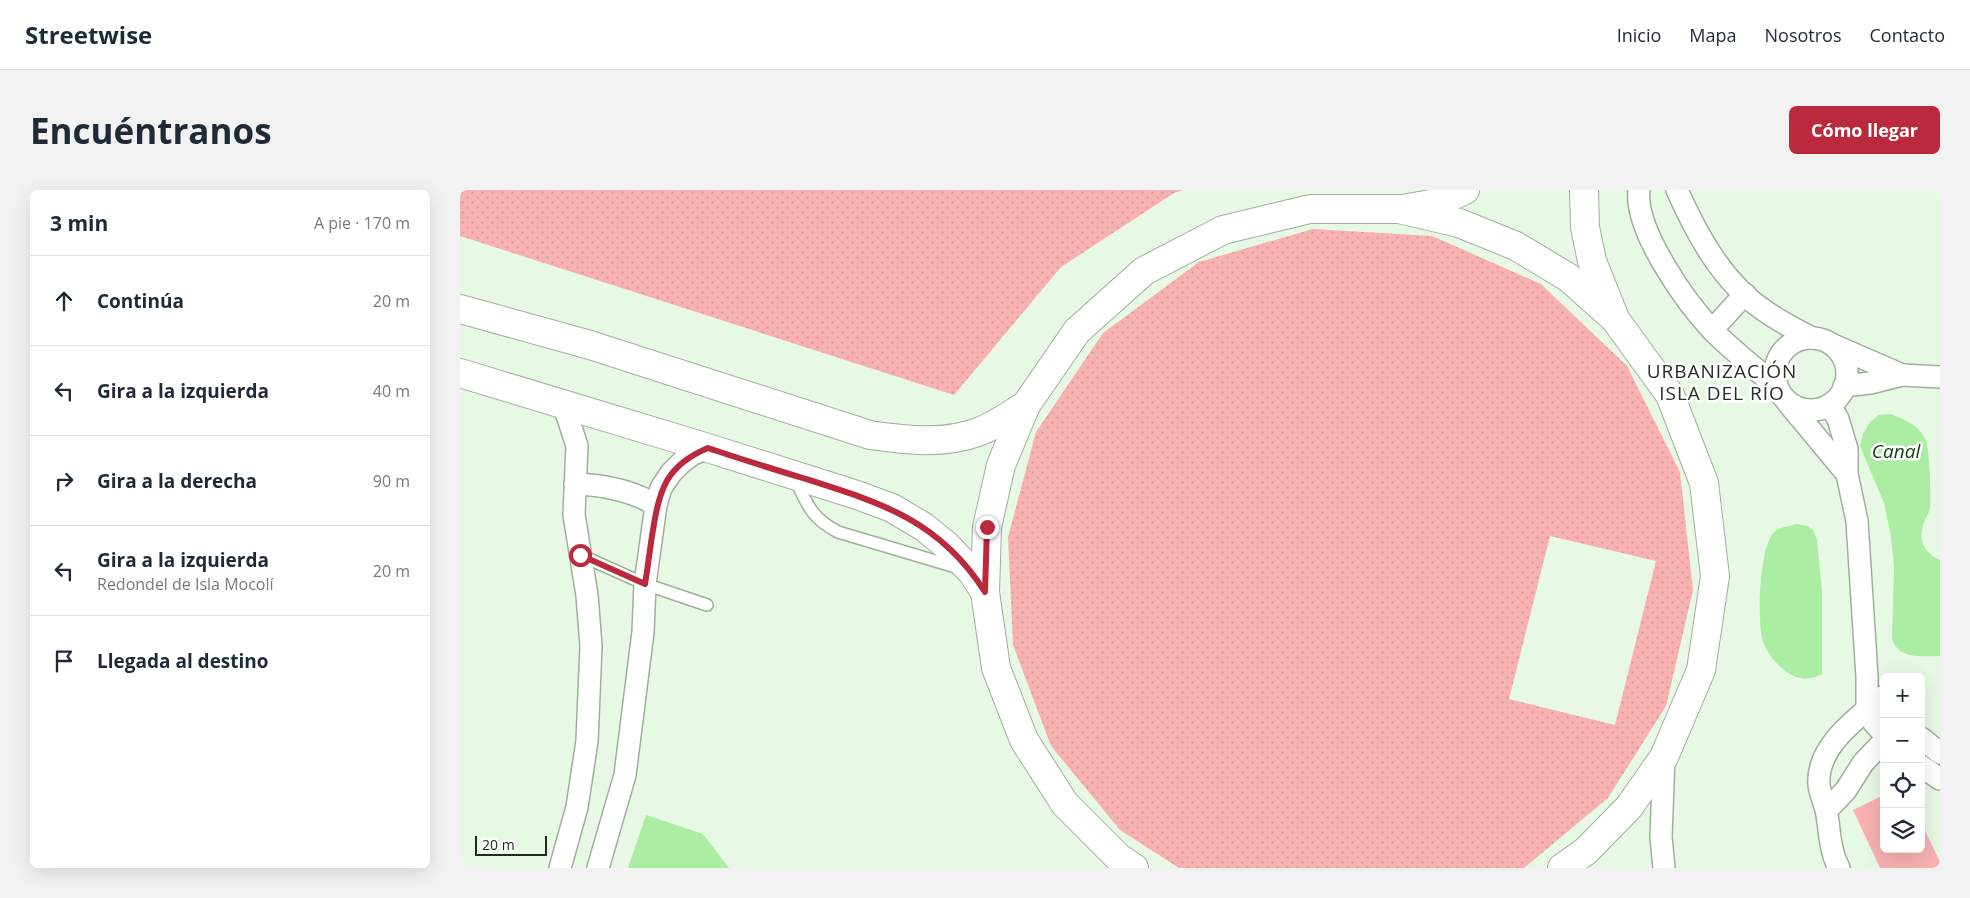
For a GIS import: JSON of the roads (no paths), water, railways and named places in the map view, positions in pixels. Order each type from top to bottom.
[{"type":"street","points":[[1134,868],[1119,858],[1065,804],[1024,740],[996,668],[978,582],[987,527],[1001,464],[1026,405],[1077,331],[1144,272],[1223,230],[1310,209],[1399,209],[1437,203],[1465,190]]},
{"type":"street","points":[[1584,190],[1585,227],[1592,260],[1615,319]]},
{"type":"street","points":[[1638,190],[1638,198],[1647,231],[1668,272],[1712,330],[1794,406],[1806,410],[1818,409],[1830,405],[1839,396],[1844,386],[1845,364],[1833,345]]},
{"type":"street","points":[[1677,190],[1689,218],[1711,255],[1745,294],[1763,310],[1812,338],[1822,340],[1902,375]]},
{"type":"street","points":[[1399,209],[1459,223],[1516,246],[1569,278],[1615,319],[1670,395],[1704,483],[1715,576],[1701,670],[1664,757],[1629,807],[1586,851],[1562,868]]},
{"type":"street","points":[[1712,330],[1745,294]]},
{"type":"street","points":[[460,309],[590,345],[870,435],[915,441],[948,440],[979,432],[1026,405]]},
{"type":"street","points":[[1812,338],[1790,344],[1782,352],[1776,364],[1774,376],[1781,393],[1847,474]]},
{"type":"street","points":[[460,373],[708,448],[857,495],[892,508],[924,528],[946,545],[978,582]]},
{"type":"street","points":[[1844,386],[1870,383],[1902,375],[1940,377]]},
{"type":"street","points":[[560,402],[567,415],[577,446],[574,515],[587,595],[591,646],[587,741],[577,807],[560,868]]},
{"type":"street","points":[[1830,405],[1838,419],[1847,449],[1847,474],[1857,521],[1867,677],[1878,702],[1874,723],[1880,730]]},
{"type":"street","points":[[598,868],[625,775],[643,632],[645,584],[656,505],[661,488],[671,473],[693,454],[708,448]]},
{"type":"street","points":[[575,484],[597,484],[620,490],[656,505]]},
{"type":"street","points":[[1839,868],[1832,850],[1827,810],[1820,795],[1819,775],[1828,752],[1845,729],[1878,702]]},
{"type":"street","points":[[1925,741],[1940,753]]},
{"type":"street","points":[[1827,810],[1846,790],[1863,763],[1880,745]]},
{"type":"street","points":[[1664,757],[1661,837],[1664,868]]},
{"type":"street","points":[[1925,769],[1940,779]]},
{"type":"lane","points":[[793,475],[811,511],[821,523],[838,532],[978,582]]},
{"type":"lane","points":[[580,555],[645,584],[707,605]]},
{"type":"water","name":"Canal","points":[[1890,414],[1915,426],[1922,433],[1927,444],[1930,472],[1930,508],[1922,532],[1922,542],[1927,551],[1940,560],[1940,656],[1906,654],[1895,646],[1892,639],[1894,566],[1891,536],[1884,503],[1860,446],[1863,434],[1870,422],[1879,415]]},
{"type":"water","points":[[1797,524],[1808,526],[1813,530],[1817,540],[1822,590],[1822,674],[1806,679],[1794,676],[1784,670],[1770,655],[1764,644],[1760,621],[1760,586],[1765,552],[1775,531]]},
{"type":"water","points":[[646,815],[703,834],[729,868],[628,868]]},
{"type":"district","name":"URBANIZACIÓN ISLA DEL RÍO","points":[[1722,382]]}]
